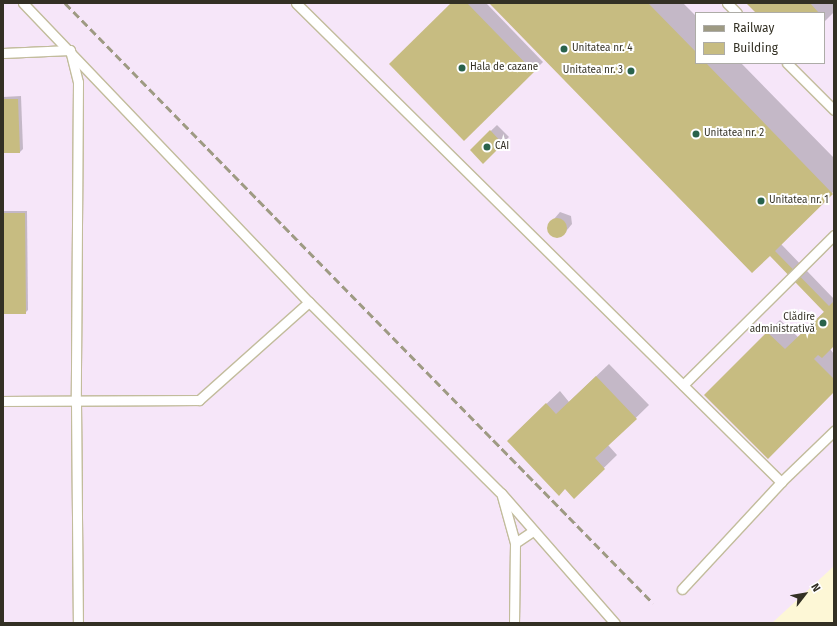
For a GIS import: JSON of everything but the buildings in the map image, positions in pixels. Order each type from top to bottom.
[{"type":"lane","points":[[23,3],[70,50],[309,302],[502,493],[533,531],[615,623]]},
{"type":"lane","points":[[296,3],[781,482]]},
{"type":"lane","points":[[727,3],[736,12]]},
{"type":"lane","points":[[3,52],[70,50]]},
{"type":"lane","points":[[70,50],[78,82],[76,402],[78,623]]},
{"type":"lane","points":[[788,64],[834,110]]},
{"type":"lane","points":[[683,385],[834,235]]},
{"type":"lane","points":[[3,401],[76,402],[199,400],[309,302]]},
{"type":"lane","points":[[682,589],[781,482],[834,431]]},
{"type":"lane","points":[[502,493],[515,543],[514,623]]},
{"type":"lane","points":[[515,543],[533,531]]},
{"type":"shaded area","points":[[3,3],[834,3],[834,566],[772,623],[3,623]]},
{"type":"railway","points":[[65,3],[653,603]]},
{"type":"place","name":"Unitatea nr. 4","points":[[564,49]]},
{"type":"place","name":"Hala de cazane","points":[[462,68]]},
{"type":"place","name":"Unitatea nr. 3","points":[[631,71]]},
{"type":"place","name":"Unitatea nr. 2","points":[[696,134]]},
{"type":"place","name":"CAI","points":[[487,147]]},
{"type":"place","name":"Unitatea nr. 1","points":[[761,201]]},
{"type":"place","name":"Clădire administrativă","points":[[823,323]]}]
